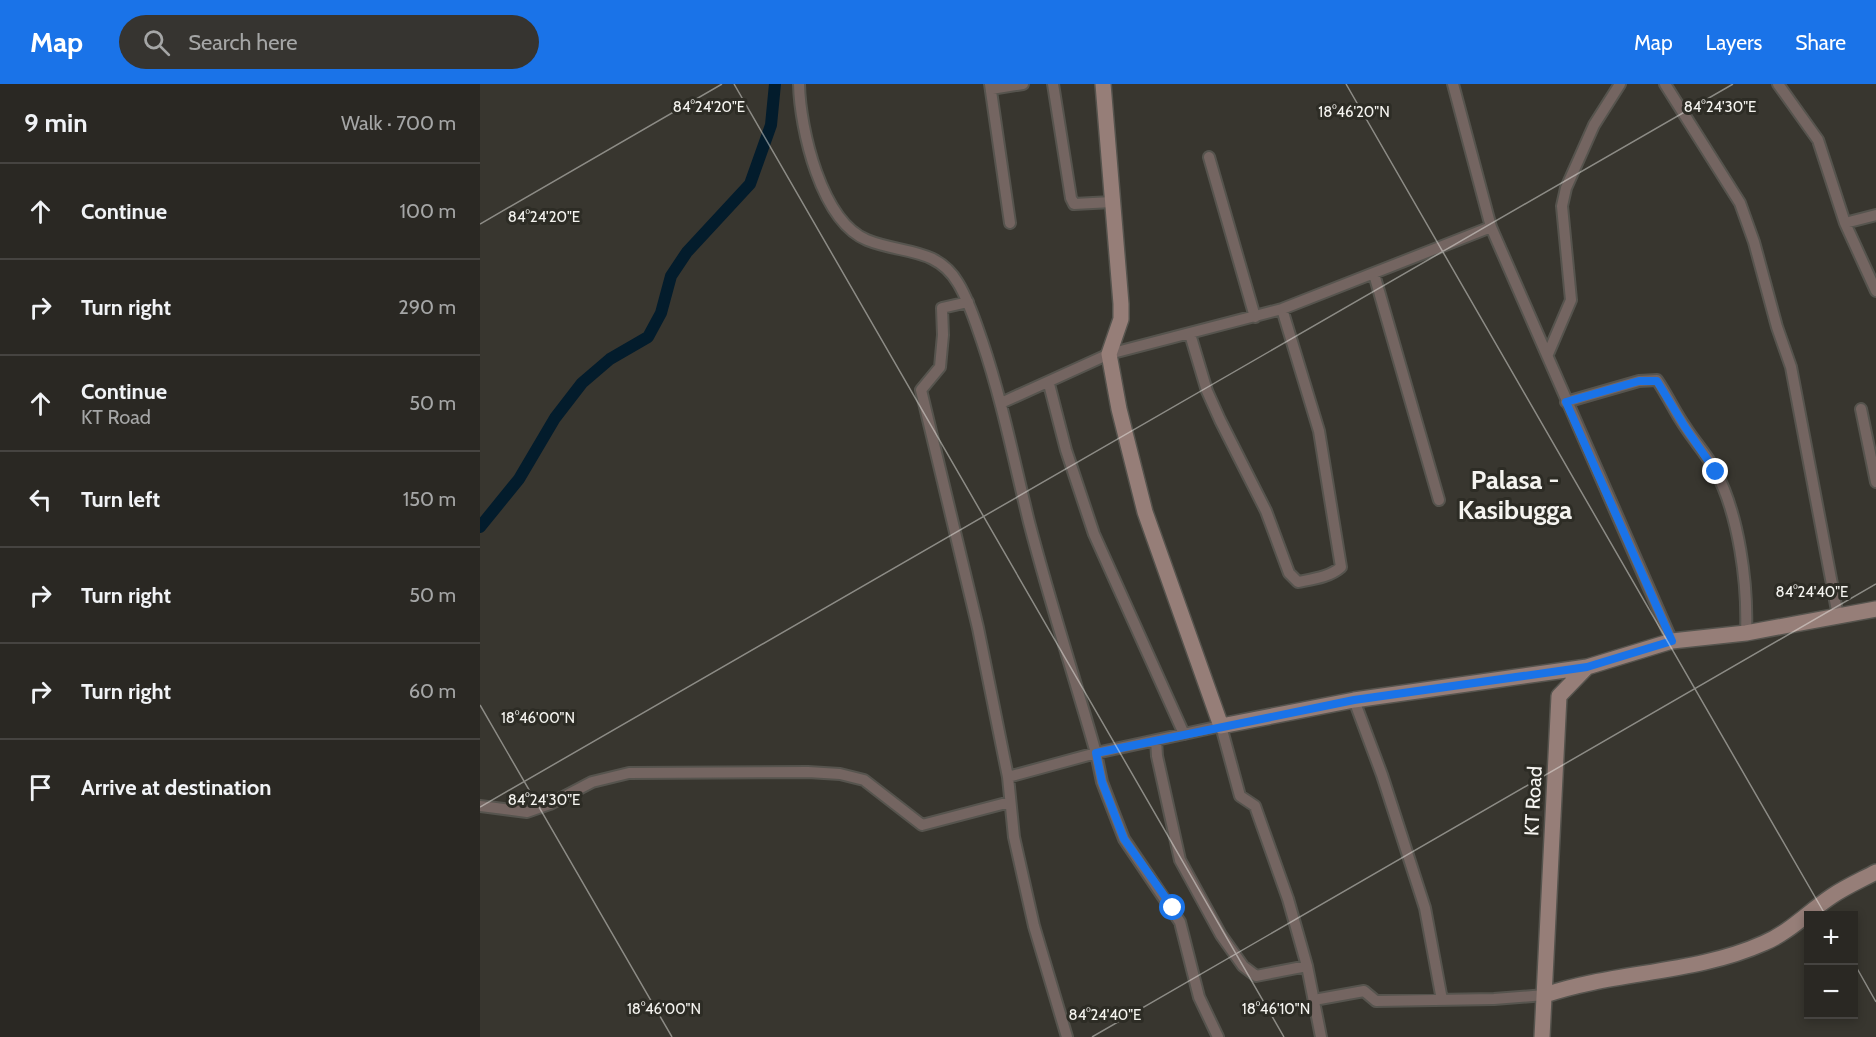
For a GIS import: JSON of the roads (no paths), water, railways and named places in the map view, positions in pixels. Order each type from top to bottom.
[{"type":"main road","points":[[1103,84],[1121,312],[1109,354],[1119,409],[1145,512],[1221,726],[1354,700],[1587,667]]},
{"type":"main road","name":"KT Road","points":[[1542,1037],[1559,696],[1587,667],[1672,641],[1746,633],[1876,609]]},
{"type":"main road","points":[[1545,995],[1578,984],[1717,958],[1763,944],[1791,929],[1831,896],[1876,872]]},
{"type":"street","points":[[799,84],[803,129],[812,158],[843,222],[856,235],[869,241],[916,251],[947,266],[968,302],[1000,403],[1029,523],[1096,753],[1102,782],[1124,839],[1180,922],[1199,997],[1218,1037]]},
{"type":"street","points":[[1010,223],[991,86],[1023,84]]},
{"type":"street","points":[[1053,84],[1071,198],[1074,204],[1112,202]]},
{"type":"street","points":[[1453,84],[1491,227],[1672,641]]},
{"type":"street","points":[[1548,354],[1571,300],[1562,206],[1566,188],[1594,125],[1620,84]]},
{"type":"street","points":[[1665,84],[1740,203],[1754,242],[1791,367],[1838,616]]},
{"type":"street","points":[[1778,84],[1818,140],[1845,223],[1876,291]]},
{"type":"street","points":[[1209,157],[1255,316]]},
{"type":"street","points":[[1845,223],[1876,215]]},
{"type":"street","points":[[1000,403],[1049,384],[1109,354],[1282,309],[1491,227]]},
{"type":"street","points":[[1374,274],[1439,500]]},
{"type":"street","points":[[968,302],[942,308],[940,367],[921,390],[978,628],[1008,777],[1014,837],[1034,926],[1067,1037]]},
{"type":"street","points":[[1190,334],[1208,391],[1266,511],[1289,573],[1298,582],[1315,579],[1336,572],[1341,567],[1341,557],[1330,511],[1319,431],[1282,309]]},
{"type":"street","points":[[1566,402],[1639,381],[1657,381],[1716,472],[1731,513],[1743,561],[1748,599],[1746,633]]},
{"type":"street","points":[[1049,384],[1066,450],[1094,534],[1184,734]]},
{"type":"street","points":[[1861,409],[1876,482]]},
{"type":"street","points":[[1354,700],[1382,775],[1425,908],[1442,1000]]},
{"type":"street","points":[[1008,777],[1096,753],[1221,726],[1240,796],[1255,806],[1307,966],[1322,1037]]},
{"type":"street","points":[[1156,740],[1175,848],[1188,878],[1221,935],[1244,966],[1256,976],[1307,966]]},
{"type":"street","points":[[480,806],[527,812],[563,799],[578,788],[629,773],[728,772],[808,772],[855,776],[922,825],[1010,802]]},
{"type":"street","points":[[1314,1000],[1364,992],[1376,1001],[1545,995]]},
{"type":"waterway","points":[[480,527],[519,479],[555,418],[582,383],[610,359],[648,337],[661,313],[671,276],[687,252],[750,184],[771,125],[775,84]]},
{"type":"district","name":"Palasa - Kasibugga","points":[[1515,495]]}]
